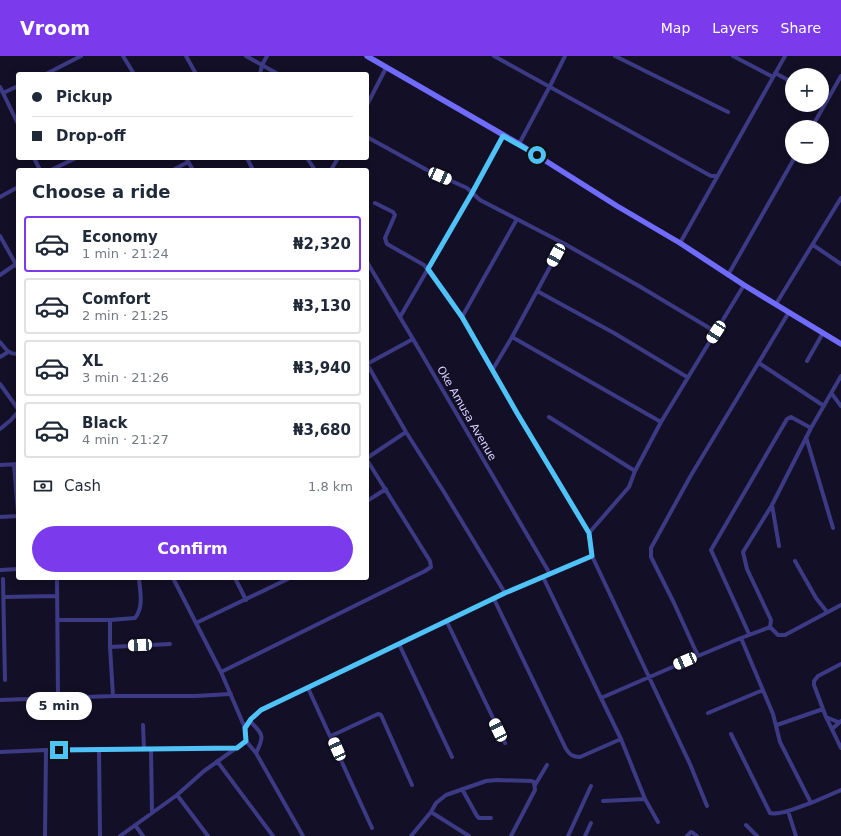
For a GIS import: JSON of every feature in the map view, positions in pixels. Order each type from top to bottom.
[{"type":"street","points":[[53,72],[80,56]]},
{"type":"street","points":[[123,56],[133,72]]},
{"type":"street","points":[[186,56],[195,72]]},
{"type":"street","points":[[246,56],[274,72]]},
{"type":"street","points":[[260,72],[262,65],[267,56]]},
{"type":"street","points":[[367,56],[375,58],[386,68],[519,144],[841,344]]},
{"type":"street","points":[[494,56],[711,176],[717,176]]},
{"type":"street","points":[[519,144],[565,56]]},
{"type":"street","points":[[615,56],[728,112]]},
{"type":"street","points":[[732,56],[773,77]]},
{"type":"street","points":[[680,243],[785,56]]},
{"type":"street","points":[[369,101],[386,68]]},
{"type":"street","points":[[775,73],[785,78]]},
{"type":"street","points":[[816,120],[840,79]]},
{"type":"street","points":[[0,87],[16,120]]},
{"type":"street","points":[[3,93],[16,87]]},
{"type":"street","points":[[400,317],[472,193],[503,136]]},
{"type":"street","points":[[369,138],[427,170],[467,188],[480,200],[563,243],[716,332]]},
{"type":"street","points":[[55,168],[72,160]]},
{"type":"street","points":[[176,168],[187,160]]},
{"type":"street","points":[[728,275],[791,164]]},
{"type":"street","points":[[0,197],[16,188]]},
{"type":"street","points":[[776,304],[840,200]]},
{"type":"street","points":[[375,203],[393,212],[395,215],[385,238],[387,244],[424,265],[462,317],[520,419],[589,533],[592,556],[690,764],[707,806]]},
{"type":"street","points":[[462,317],[517,219]]},
{"type":"street","points":[[0,236],[16,264]]},
{"type":"street","points":[[492,369],[512,336],[563,243]]},
{"type":"street","points":[[812,246],[841,264]]},
{"type":"street","name":"Oke Amusa Avenue","points":[[369,265],[550,574]]},
{"type":"street","points":[[0,274],[16,266]]},
{"type":"street","points":[[589,533],[626,492],[635,471],[661,422],[744,285]]},
{"type":"street","points":[[537,291],[614,333],[687,377]]},
{"type":"street","points":[[698,656],[651,557],[651,548],[690,477],[789,312]]},
{"type":"street","points":[[807,361],[823,333]]},
{"type":"street","points":[[512,336],[661,422]]},
{"type":"street","points":[[369,363],[413,338]]},
{"type":"street","points":[[0,342],[8,352],[16,354]]},
{"type":"street","points":[[0,357],[8,352]]},
{"type":"street","points":[[759,363],[824,406]]},
{"type":"street","points":[[369,367],[406,432],[505,593]]},
{"type":"street","points":[[770,626],[771,620],[747,569],[744,552],[772,505],[806,437],[841,376]]},
{"type":"street","points":[[0,384],[16,407]]},
{"type":"street","points":[[832,394],[841,406]]},
{"type":"street","points":[[0,429],[11,420],[16,413]]},
{"type":"street","points":[[550,417],[635,471]]},
{"type":"street","points":[[749,634],[711,550],[787,419],[791,417],[811,428]]},
{"type":"street","points":[[369,458],[406,432]]},
{"type":"street","points":[[806,437],[833,528]]},
{"type":"street","points":[[221,672],[431,567],[430,562],[369,462]]},
{"type":"street","points":[[0,466],[16,464]]},
{"type":"street","points":[[369,500],[386,490]]},
{"type":"street","points":[[772,505],[779,546]]},
{"type":"street","points":[[0,517],[16,516]]},
{"type":"street","points":[[245,728],[261,710],[505,593],[592,556]]},
{"type":"street","points":[[795,561],[816,598],[827,612]]},
{"type":"street","points":[[0,570],[16,569]]},
{"type":"street","points":[[543,577],[620,739],[645,799],[658,822]]},
{"type":"street","points":[[3,579],[4,597],[2,639],[5,680]]},
{"type":"street","points":[[57,580],[58,698]]},
{"type":"street","points":[[58,620],[110,620],[135,618],[141,606],[140,580]]},
{"type":"street","points":[[175,580],[231,694],[245,728],[246,741],[256,753],[303,836]]},
{"type":"street","points":[[236,580],[246,600]]},
{"type":"street","points":[[196,623],[286,580]]},
{"type":"street","points":[[4,597],[56,596]]},
{"type":"street","points":[[494,599],[570,754],[575,757],[580,757],[620,739]]},
{"type":"street","points":[[770,626],[778,635],[786,635],[841,605]]},
{"type":"street","points":[[110,620],[113,696]]},
{"type":"street","points":[[447,622],[505,743]]},
{"type":"street","points":[[601,698],[770,626]]},
{"type":"street","points":[[741,638],[777,725],[780,742],[812,803]]},
{"type":"street","points":[[110,647],[170,644]]},
{"type":"street","points":[[400,644],[452,757]]},
{"type":"street","points":[[841,664],[818,676],[814,681],[814,685],[826,717],[841,748]]},
{"type":"street","points":[[308,688],[372,828]]},
{"type":"street","points":[[708,712],[763,690]]},
{"type":"street","points":[[0,700],[231,694]]},
{"type":"street","points":[[777,725],[823,709]]},
{"type":"street","points":[[331,736],[378,714],[381,715],[412,785]]},
{"type":"street","points":[[826,717],[840,721],[832,729]]},
{"type":"street","points":[[250,721],[262,734],[262,740],[256,753]]},
{"type":"street","points":[[143,724],[144,749]]},
{"type":"street","points":[[731,734],[768,810],[773,814],[812,803],[841,790]]},
{"type":"street","points":[[120,836],[177,795],[217,761],[246,741]]},
{"type":"street","points":[[0,752],[99,749],[237,748]]},
{"type":"street","points":[[99,749],[100,836]]},
{"type":"street","points":[[151,749],[152,813]]},
{"type":"street","points":[[45,836],[46,750]]},
{"type":"street","points":[[217,761],[273,836]]},
{"type":"street","points":[[511,836],[535,790],[535,785],[547,765]]},
{"type":"street","points":[[411,836],[442,798],[462,789],[486,781],[496,780],[531,781],[534,782],[535,785]]},
{"type":"street","points":[[568,836],[591,786]]},
{"type":"street","points":[[462,789],[477,816],[479,818],[491,818]]},
{"type":"street","points":[[177,795],[208,836]]},
{"type":"street","points":[[603,801],[645,799]]},
{"type":"street","points":[[788,811],[796,836]]},
{"type":"street","points":[[431,812],[469,836]]},
{"type":"street","points":[[585,836],[591,824]]},
{"type":"street","points":[[135,825],[143,836]]},
{"type":"street","points":[[746,825],[757,836]]},
{"type":"street","points":[[687,836],[691,832],[697,836]]},
{"type":"route","points":[[59,750],[237,748],[246,741],[245,728],[251,719],[261,710],[505,593],[592,556],[589,533],[517,413],[462,317],[428,269],[503,136],[537,155]]}]
